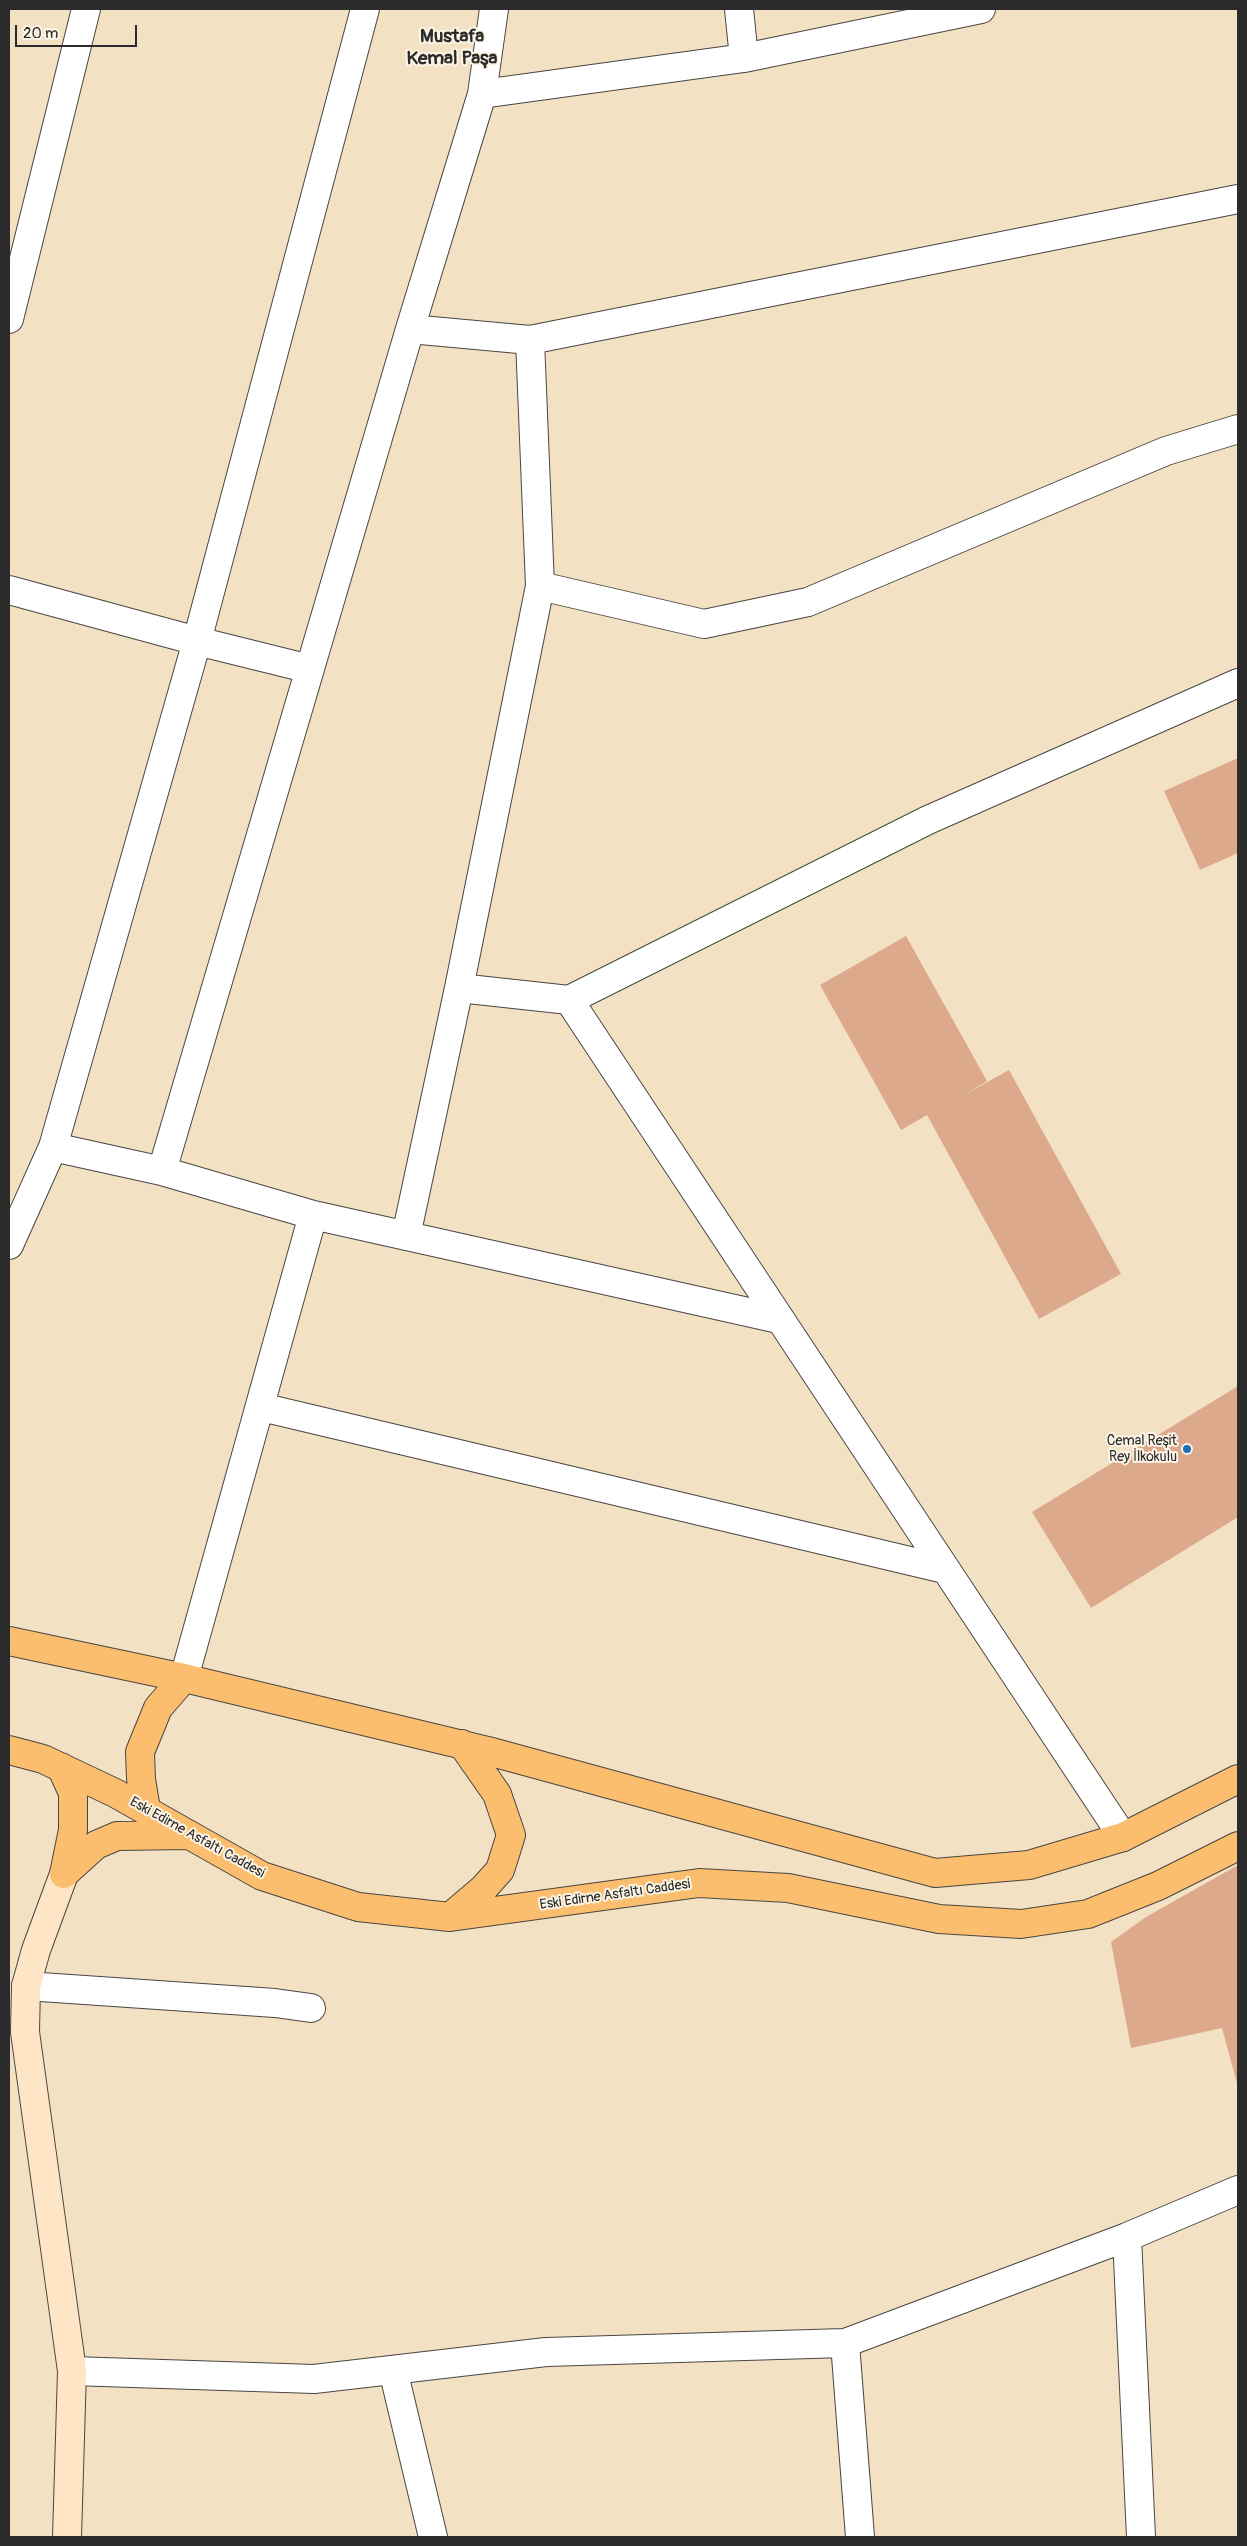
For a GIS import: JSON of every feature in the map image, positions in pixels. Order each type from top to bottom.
[{"type":"main road","points":[[9,1641],[184,1678],[462,1744],[935,1872],[1028,1864],[1123,1837],[1238,1779]]},
{"type":"main road","points":[[146,1810],[140,1779],[140,1752],[158,1708],[184,1678]]},
{"type":"main road","points":[[450,1917],[483,1889],[500,1870],[510,1835],[497,1794],[462,1744]]},
{"type":"main road","name":"Eski Edirne Asfaltı Caddesi","points":[[9,1750],[43,1759],[61,1767],[146,1810],[262,1876],[358,1908],[450,1917],[699,1883],[788,1888],[940,1919],[1021,1924],[1088,1914],[1158,1886],[1238,1846]]},
{"type":"main road","points":[[61,1767],[73,1793],[73,1830],[64,1874],[36,1950],[26,1986],[25,2032],[72,2371],[67,2537]]},
{"type":"main road","points":[[64,1874],[96,1845],[117,1836],[190,1835]]},
{"type":"street","points":[[9,319],[86,9]]},
{"type":"street","points":[[9,1245],[53,1147],[197,641],[366,9]]},
{"type":"street","points":[[162,1171],[410,329],[482,94],[494,9]]},
{"type":"street","points":[[738,9],[744,58]]},
{"type":"street","points":[[482,94],[744,58],[980,9]]},
{"type":"street","points":[[410,329],[530,340],[1238,199]]},
{"type":"street","points":[[406,1236],[459,988],[540,586],[530,340]]},
{"type":"street","points":[[540,586],[704,624],[808,602],[1166,451],[1238,428]]},
{"type":"street","points":[[9,590],[197,641],[310,669]]},
{"type":"street","points":[[459,988],[569,1000],[928,820],[1238,683]]},
{"type":"street","points":[[569,1000],[1123,1837]]},
{"type":"street","points":[[53,1147],[162,1171],[312,1215],[780,1319]]},
{"type":"street","points":[[184,1678],[312,1215]]},
{"type":"street","points":[[260,1407],[944,1569]]},
{"type":"street","points":[[26,1986],[275,2003],[311,2008]]},
{"type":"street","points":[[72,2371],[314,2379],[546,2352],[845,2343],[1127,2237],[1238,2190]]},
{"type":"street","points":[[1127,2237],[1141,2537]]},
{"type":"street","points":[[845,2343],[860,2537]]},
{"type":"street","points":[[393,2370],[433,2537]]},
{"type":"building","points":[[1238,758],[1238,853],[1200,870],[1164,791]]},
{"type":"building","points":[[906,936],[987,1081],[964,1095],[1009,1070],[1121,1274],[1039,1319],[927,1115],[901,1130],[820,985]]},
{"type":"building","name":"Cemal Reşit Rey İlkokulu","points":[[1238,1386],[1238,1517],[1091,1608],[1032,1512]]},
{"type":"building","points":[[1238,1865],[1238,2087],[1222,2028],[1131,2048],[1111,1942],[1146,1917]]},
{"type":"place","name":"Cemal Reşit Rey İlkokulu","points":[[1187,1449]]},
{"type":"district","name":"Mustafa Kemal Paşa","points":[[452,48]]}]
